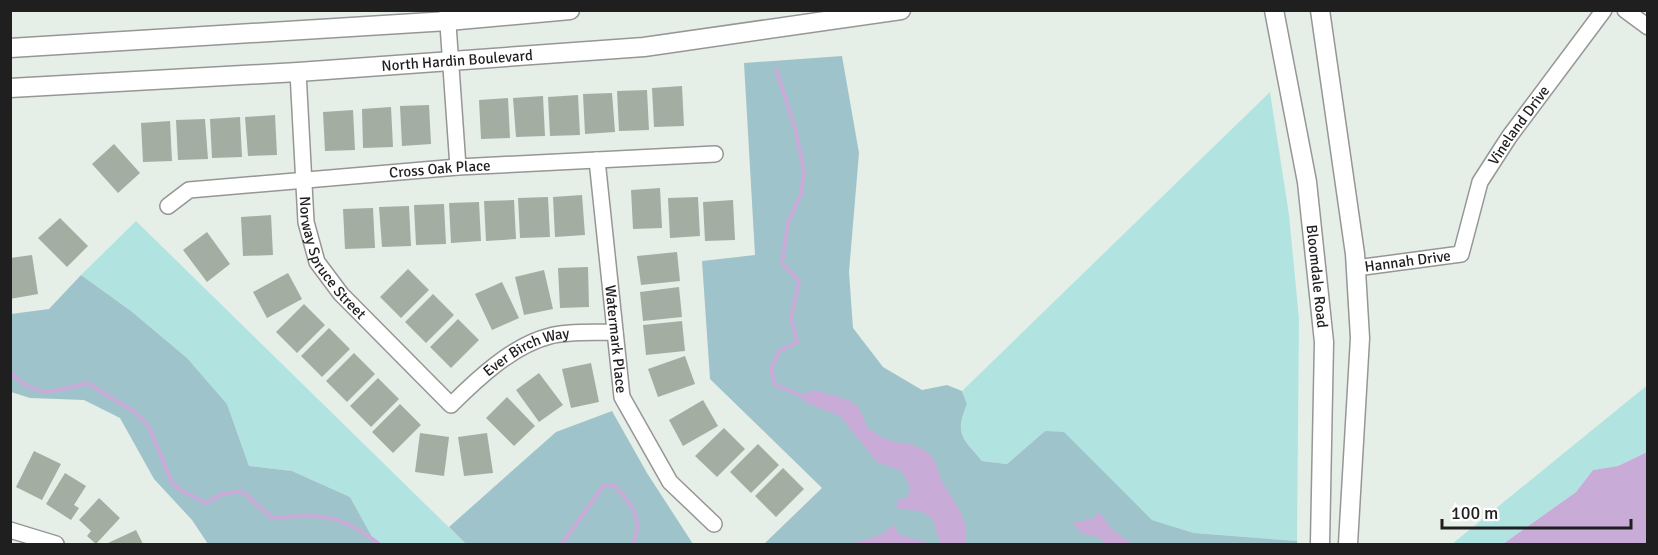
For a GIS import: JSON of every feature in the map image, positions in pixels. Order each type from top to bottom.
[{"type":"street","points":[[10,48],[448,16],[570,10]]},
{"type":"street","name":"North Hardin Boulevard","points":[[10,88],[298,72],[644,46],[901,10]]},
{"type":"street","name":"Bloomdale Road","points":[[1274,10],[1307,182],[1324,342],[1320,544]]},
{"type":"street","points":[[1320,10],[1356,268],[1360,339],[1348,544]]},
{"type":"street","name":"Vineland Drive","points":[[1461,254],[1480,182],[1509,137],[1604,10]]},
{"type":"street","points":[[1625,10],[1647,27]]},
{"type":"street","points":[[448,16],[449,60],[458,167]]},
{"type":"street","name":"Norway Spruce Street","points":[[298,72],[306,222],[317,262],[341,294],[452,405]]},
{"type":"street","name":"Cross Oak Place","points":[[168,206],[189,190],[458,167],[716,154]]},
{"type":"street","name":"Watermark Place","points":[[597,160],[622,397],[644,441],[670,482],[714,524]]},
{"type":"street","name":"Hannah Drive","points":[[1356,268],[1461,254]]},
{"type":"street","name":"Ever Birch Way","points":[[452,405],[474,382],[508,356],[550,336],[615,332]]},
{"type":"street","points":[[10,530],[56,544]]},
{"type":"shaded area","points":[[842,56],[859,153],[849,272],[853,328],[883,367],[922,390],[947,385],[962,391],[967,404],[961,423],[962,436],[982,461],[1007,464],[1045,431],[1064,432],[1152,520],[1194,533],[1297,541],[1297,544],[764,544],[822,488],[710,379],[702,261],[755,255],[744,63]]},
{"type":"shaded area","points":[[1270,92],[1289,215],[1299,319],[1297,541],[1194,533],[1152,520],[1115,484],[1045,431],[1007,464],[982,461],[962,436],[961,423],[967,404],[962,391]]},
{"type":"shaded area","points":[[136,221],[466,544],[376,544],[350,497],[292,471],[249,466],[227,404],[187,358],[131,311],[81,275]]},
{"type":"shaded area","points":[[81,275],[131,311],[187,358],[227,404],[249,466],[292,471],[350,497],[376,544],[208,544],[192,520],[154,479],[120,418],[84,400],[30,398],[11,392],[11,314],[49,309]]},
{"type":"shaded area","points":[[1647,387],[1647,452],[1618,466],[1593,470],[1576,492],[1503,544],[1452,544]]},
{"type":"shaded area","points":[[815,390],[855,404],[867,428],[882,437],[919,447],[931,455],[944,485],[964,520],[966,544],[940,544],[933,519],[920,511],[901,509],[896,505],[898,500],[908,497],[910,487],[902,471],[877,462],[840,416],[807,403],[799,395]]},
{"type":"shaded area","points":[[612,411],[647,473],[693,544],[466,544],[449,527],[556,432]]},
{"type":"shaded area","points":[[1647,452],[1647,544],[1503,544],[1576,492],[1593,470],[1618,466]]},
{"type":"shaded area","points":[[1099,512],[1113,530],[1132,544],[1104,544],[1100,538],[1082,533],[1072,523],[1092,519]]},
{"type":"shaded area","points":[[894,525],[900,535],[932,544],[851,544],[880,535]]},
{"type":"building","points":[[682,86],[684,126],[654,127],[652,88]]},
{"type":"building","points":[[647,90],[649,130],[619,131],[617,91]]},
{"type":"building","points":[[612,93],[615,132],[585,134],[583,94]]},
{"type":"building","points":[[578,95],[580,135],[550,136],[548,97]]},
{"type":"building","points":[[543,96],[545,136],[516,137],[513,98]]},
{"type":"building","points":[[508,98],[510,138],[481,139],[479,100]]},
{"type":"building","points":[[429,105],[431,144],[402,146],[400,106]]},
{"type":"building","points":[[391,107],[393,147],[363,148],[362,109]]},
{"type":"building","points":[[353,110],[355,150],[325,151],[323,112]]},
{"type":"building","points":[[275,115],[277,155],[248,156],[245,117]]},
{"type":"building","points":[[240,117],[242,157],[212,158],[210,119]]},
{"type":"building","points":[[205,119],[208,159],[178,160],[176,120]]},
{"type":"building","points":[[170,121],[172,161],[143,162],[141,123]]},
{"type":"building","points":[[114,144],[140,173],[118,193],[92,164]]},
{"type":"building","points":[[660,188],[662,228],[633,229],[631,190]]},
{"type":"building","points":[[582,195],[585,235],[555,237],[553,197]]},
{"type":"building","points":[[548,197],[550,237],[520,238],[518,198]]},
{"type":"building","points":[[698,197],[700,236],[670,238],[668,198]]},
{"type":"building","points":[[514,200],[516,239],[486,241],[484,201]]},
{"type":"building","points":[[733,200],[735,240],[705,241],[703,202]]},
{"type":"building","points":[[479,202],[481,241],[451,243],[449,203]]},
{"type":"building","points":[[444,204],[446,244],[416,245],[414,205]]},
{"type":"building","points":[[409,206],[411,246],[382,247],[379,207]]},
{"type":"building","points":[[373,208],[375,248],[345,249],[343,209]]},
{"type":"building","points":[[271,215],[273,255],[243,256],[241,217]]},
{"type":"building","points":[[60,218],[88,246],[67,267],[38,238]]},
{"type":"building","points":[[207,232],[230,264],[207,282],[183,250]]},
{"type":"building","points":[[677,252],[680,281],[641,285],[637,256]]},
{"type":"building","points":[[32,255],[38,294],[10,299],[10,258]]},
{"type":"building","points":[[588,267],[589,307],[560,308],[558,268]]},
{"type":"building","points":[[408,269],[429,290],[401,318],[380,297]]},
{"type":"building","points":[[544,270],[553,309],[524,315],[515,277]]},
{"type":"building","points":[[288,273],[302,299],[267,318],[253,292]]},
{"type":"building","points":[[502,282],[519,318],[492,330],[475,294]]},
{"type":"building","points":[[679,287],[682,317],[643,321],[640,292]]},
{"type":"building","points":[[433,294],[454,315],[426,343],[405,322]]},
{"type":"building","points":[[304,304],[325,325],[297,353],[276,332]]},
{"type":"building","points":[[458,319],[479,340],[451,368],[430,347]]},
{"type":"building","points":[[682,321],[685,351],[646,355],[643,325]]},
{"type":"building","points":[[329,328],[350,349],[322,377],[301,356]]},
{"type":"building","points":[[354,353],[375,374],[347,402],[326,381]]},
{"type":"building","points":[[685,356],[695,384],[658,397],[648,369]]},
{"type":"building","points":[[591,363],[599,402],[571,408],[562,369]]},
{"type":"building","points":[[539,373],[563,405],[539,422],[516,390]]},
{"type":"building","points":[[378,378],[399,399],[371,427],[350,406]]},
{"type":"building","points":[[507,397],[535,426],[514,446],[486,418]]},
{"type":"building","points":[[703,400],[718,426],[683,446],[669,420]]},
{"type":"building","points":[[400,404],[421,425],[393,453],[372,432]]},
{"type":"building","points":[[724,428],[745,449],[717,477],[695,456]]},
{"type":"building","points":[[420,433],[449,437],[444,476],[415,472]]},
{"type":"building","points":[[487,433],[493,473],[464,476],[458,437]]},
{"type":"building","points":[[758,444],[779,465],[751,493],[730,472]]},
{"type":"building","points":[[34,451],[61,464],[42,500],[16,487]]},
{"type":"building","points":[[783,468],[804,489],[776,517],[755,496]]},
{"type":"building","points":[[65,473],[86,486],[74,505],[79,508],[71,520],[46,504]]},
{"type":"building","points":[[99,498],[120,518],[96,544],[87,536],[91,531],[79,520]]},
{"type":"building","points":[[136,530],[143,544],[108,544],[108,543]]},
{"type":"waterway","points":[[776,69],[795,128],[804,171],[801,194],[788,222],[782,263],[799,281],[791,317],[797,342],[778,352],[771,370],[775,385],[802,396]]},
{"type":"waterway","points":[[10,372],[19,381],[37,390],[55,391],[87,383],[135,412],[149,427],[172,483],[182,491],[206,503],[222,494],[242,491],[272,518],[303,516],[329,518],[353,527],[379,544]]},
{"type":"waterway","points":[[562,544],[604,485],[614,485],[631,505],[637,519],[633,544]]}]
